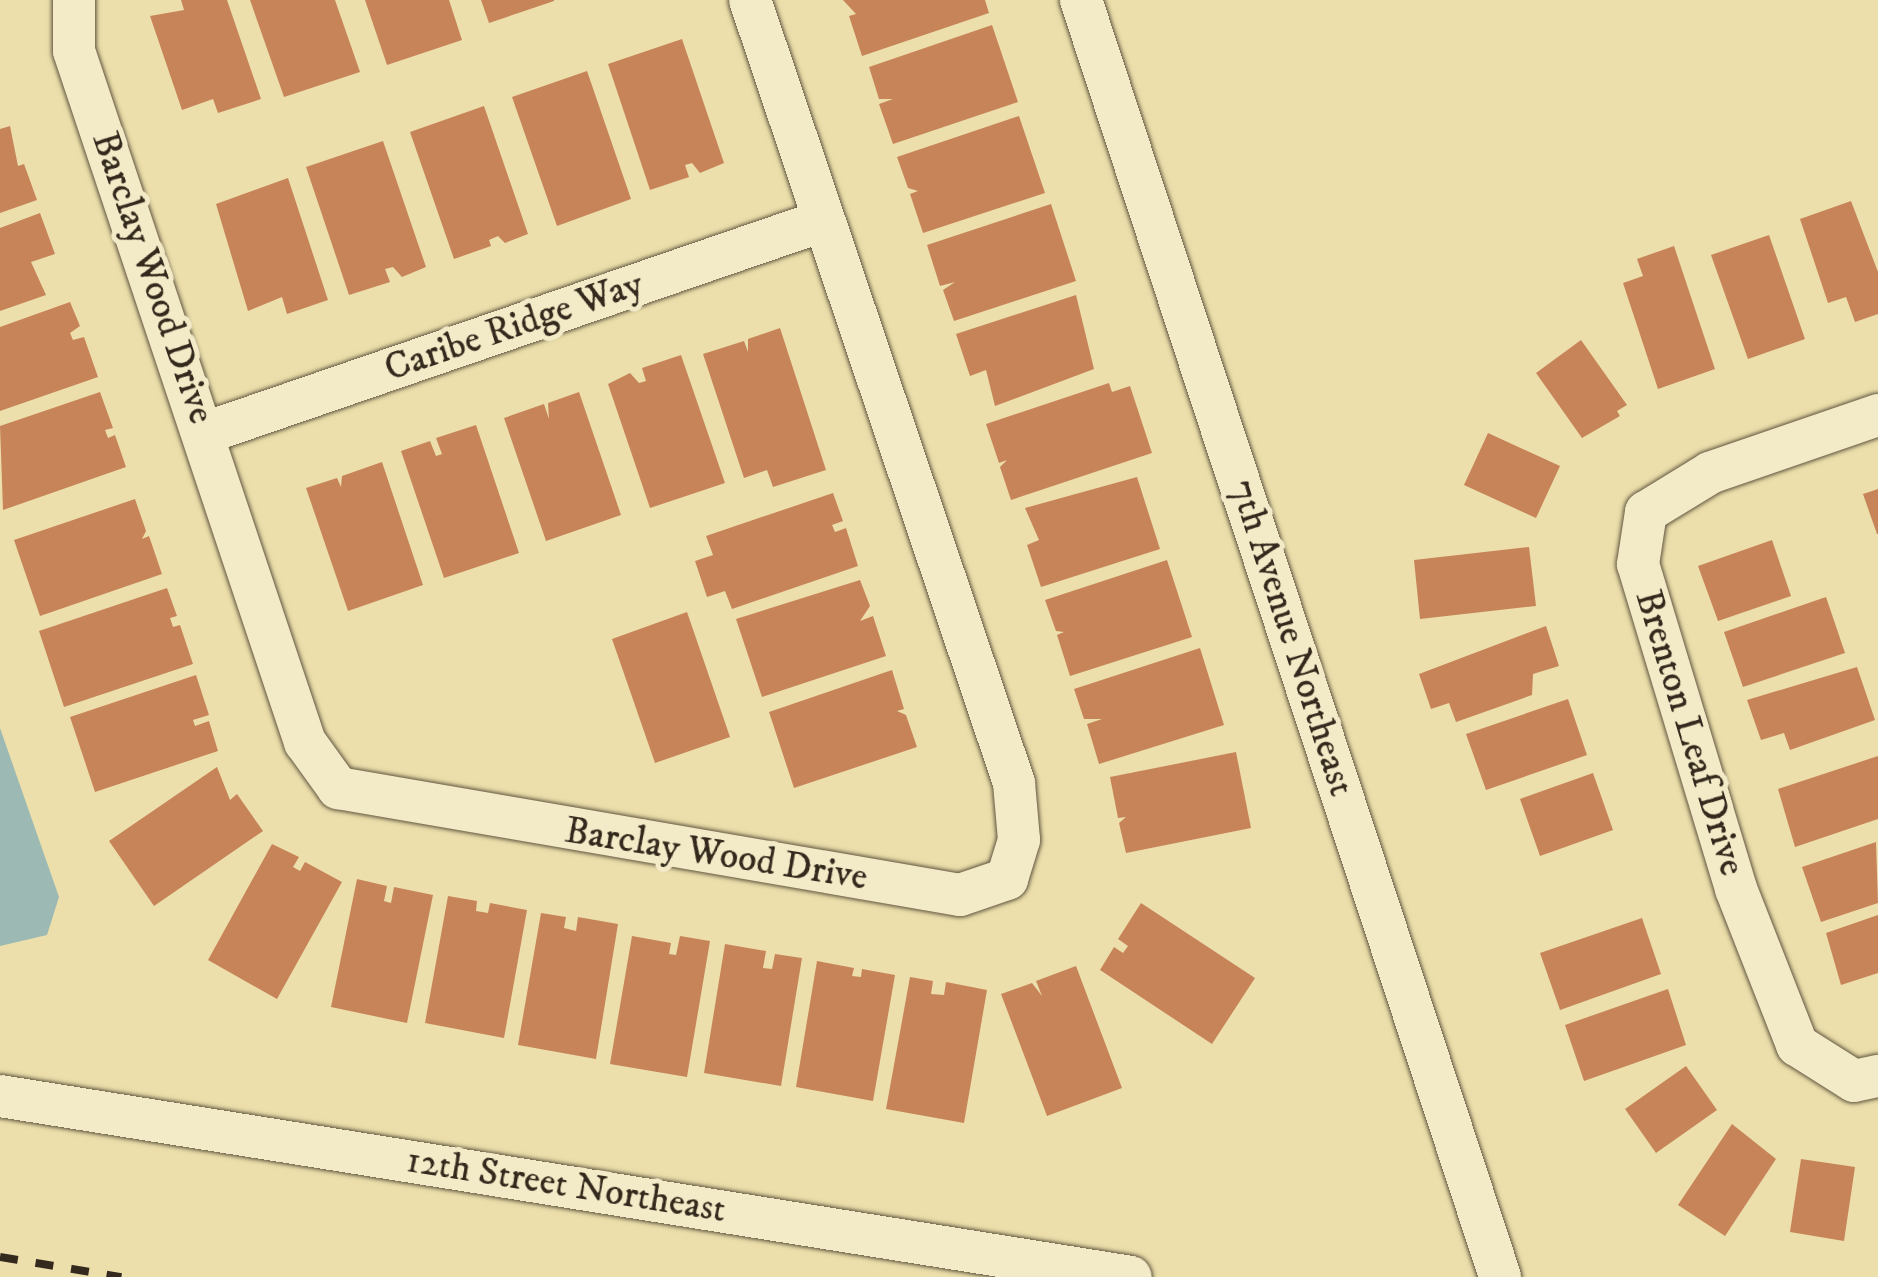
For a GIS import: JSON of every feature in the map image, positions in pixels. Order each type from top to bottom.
[{"type":"street","name":"Barclay Wood Drive","points":[[74,0],[74,51],[205,433],[305,742],[338,788],[960,895],[1006,879],[1019,840],[1014,783],[750,0]]},
{"type":"street","name":"7th Avenue Northeast","points":[[1081,0],[1500,1277]]},
{"type":"street","name":"Caribe Ridge Way","points":[[205,433],[822,221]]},
{"type":"street","name":"Brenton Leaf Drive","points":[[1878,415],[1710,473],[1662,502],[1646,512],[1638,564],[1736,889],[1797,1045],[1854,1081],[1878,1076]]},
{"type":"street","name":"12th Street Northeast","points":[[0,1096],[1131,1277]]},
{"type":"water","points":[[0,728],[59,897],[47,935],[0,946]]},
{"type":"building","points":[[181,0],[227,0],[261,99],[218,113],[213,99],[182,110],[150,16],[184,10]]},
{"type":"building","points":[[250,0],[335,0],[360,72],[284,97]]},
{"type":"building","points":[[365,0],[449,0],[462,40],[387,65]]},
{"type":"building","points":[[481,0],[554,0],[554,1],[489,23]]},
{"type":"building","points":[[843,0],[985,0],[989,13],[862,56],[849,16],[856,14]]},
{"type":"building","points":[[992,25],[1018,102],[893,144],[879,104],[893,99],[879,99],[869,67]]},
{"type":"building","points":[[682,39],[724,163],[700,173],[692,163],[685,165],[689,177],[650,190],[608,64]]},
{"type":"building","points":[[587,71],[631,199],[557,226],[512,97]]},
{"type":"building","points":[[484,106],[528,234],[505,243],[498,236],[489,240],[491,246],[454,259],[410,132]]},
{"type":"building","points":[[1019,116],[1045,193],[923,233],[910,194],[918,191],[908,188],[897,157]]},
{"type":"building","points":[[10,126],[18,166],[24,164],[37,200],[0,213],[0,129]]},
{"type":"building","points":[[383,141],[426,267],[402,277],[393,267],[385,269],[390,282],[349,295],[306,167]]},
{"type":"building","points":[[288,178],[328,300],[287,314],[282,297],[248,311],[216,204]]},
{"type":"building","points":[[1851,201],[1878,272],[1878,314],[1855,322],[1846,297],[1828,303],[1800,219]]},
{"type":"building","points":[[1051,204],[1076,281],[954,321],[943,290],[955,282],[940,286],[927,245]]},
{"type":"building","points":[[40,213],[55,254],[31,262],[46,295],[0,311],[0,228]]},
{"type":"building","points":[[1769,235],[1805,339],[1748,359],[1711,255]]},
{"type":"building","points":[[1674,246],[1715,369],[1658,389],[1623,283],[1643,276],[1637,259]]},
{"type":"building","points":[[1076,295],[1094,369],[995,406],[986,370],[970,376],[956,334]]},
{"type":"building","points":[[70,302],[80,326],[70,333],[73,340],[84,337],[98,377],[0,411],[0,327]]},
{"type":"building","points":[[780,328],[826,470],[773,487],[767,470],[744,478],[703,354],[744,341],[748,352],[748,339]]},
{"type":"building","points":[[1581,340],[1627,405],[1617,411],[1620,416],[1582,438],[1536,373]]},
{"type":"building","points":[[681,355],[725,483],[650,508],[608,384],[630,373],[639,383],[646,381],[642,368]]},
{"type":"building","points":[[1109,383],[1112,392],[1130,386],[1152,453],[1011,500],[1000,467],[1007,460],[999,463],[986,424]]},
{"type":"building","points":[[100,392],[113,428],[105,430],[108,438],[115,435],[126,467],[3,510],[0,426]]},
{"type":"building","points":[[579,392],[621,515],[546,541],[504,418],[544,404],[549,419],[548,403]]},
{"type":"building","points":[[476,425],[519,553],[444,578],[401,451],[430,441],[436,456],[442,454],[436,438]]},
{"type":"building","points":[[1488,433],[1560,466],[1536,518],[1464,485]]},
{"type":"building","points":[[382,462],[423,585],[348,611],[306,488],[337,478],[341,487],[342,476]]},
{"type":"building","points":[[1137,477],[1160,549],[1041,587],[1027,545],[1039,540],[1025,508]]},
{"type":"building","points":[[1878,489],[1878,534],[1877,534],[1863,494]]},
{"type":"building","points":[[833,493],[843,521],[832,525],[835,532],[846,528],[858,566],[732,609],[725,591],[707,597],[695,561],[713,555],[706,536]]},
{"type":"building","points":[[135,499],[146,531],[142,539],[149,536],[162,574],[40,616],[14,540]]},
{"type":"building","points":[[1772,540],[1791,596],[1718,621],[1698,566]]},
{"type":"building","points":[[1529,547],[1536,606],[1420,619],[1414,560]]},
{"type":"building","points":[[1167,560],[1192,637],[1070,676],[1057,635],[1064,632],[1056,631],[1045,600]]},
{"type":"building","points":[[860,580],[870,606],[860,621],[873,616],[886,656],[762,697],[736,619]]},
{"type":"building","points":[[167,588],[177,616],[170,618],[173,627],[180,625],[193,664],[64,707],[39,631]]},
{"type":"building","points":[[1826,597],[1845,653],[1743,687],[1724,632]]},
{"type":"building","points":[[687,612],[730,737],[655,763],[612,639]]},
{"type":"building","points":[[1546,626],[1559,666],[1533,674],[1532,695],[1456,722],[1449,703],[1431,709],[1419,674]]},
{"type":"building","points":[[1200,648],[1224,725],[1099,764],[1087,724],[1102,719],[1084,719],[1074,689]]},
{"type":"building","points":[[1857,667],[1875,720],[1790,750],[1784,733],[1761,740],[1747,700]]},
{"type":"building","points":[[892,670],[904,709],[897,711],[906,715],[917,747],[794,788],[769,712]]},
{"type":"building","points":[[196,675],[209,715],[193,720],[195,726],[209,721],[218,751],[95,792],[70,717]]},
{"type":"building","points":[[1568,699],[1587,755],[1486,790],[1466,734]]},
{"type":"building","points":[[1236,752],[1251,828],[1126,853],[1119,823],[1126,817],[1118,818],[1110,777]]},
{"type":"building","points":[[1878,756],[1878,819],[1795,847],[1778,789]]},
{"type":"building","points":[[217,767],[230,800],[237,794],[263,831],[154,906],[109,841]]},
{"type":"building","points":[[1593,773],[1613,830],[1540,856],[1520,799]]},
{"type":"building","points":[[1876,842],[1878,903],[1821,922],[1802,867]]},
{"type":"building","points":[[272,844],[299,857],[293,867],[300,871],[305,862],[342,882],[277,999],[208,960]]},
{"type":"building","points":[[357,879],[387,886],[384,901],[391,903],[394,887],[433,895],[407,1023],[331,1007]]},
{"type":"building","points":[[448,896],[477,901],[476,911],[488,913],[490,903],[527,910],[504,1038],[425,1023]]},
{"type":"building","points":[[1141,903],[1255,978],[1212,1044],[1100,970],[1114,947],[1123,953],[1128,946],[1118,939]]},
{"type":"building","points":[[541,913],[566,917],[564,928],[576,931],[578,917],[618,924],[596,1059],[518,1045]]},
{"type":"building","points":[[1878,915],[1878,973],[1841,985],[1826,933]]},
{"type":"building","points":[[1642,918],[1661,974],[1560,1010],[1540,953]]},
{"type":"building","points":[[632,936],[671,943],[669,954],[676,955],[680,936],[710,941],[687,1077],[610,1064]]},
{"type":"building","points":[[725,944],[766,951],[763,968],[772,969],[775,954],[802,958],[781,1086],[704,1073]]},
{"type":"building","points":[[817,961],[854,968],[852,976],[861,977],[862,969],[895,975],[873,1101],[796,1087]]},
{"type":"building","points":[[1076,966],[1122,1088],[1047,1116],[1001,994],[1032,983],[1042,996],[1036,981]]},
{"type":"building","points":[[910,977],[933,981],[931,994],[944,995],[946,982],[987,990],[964,1123],[886,1109]]},
{"type":"building","points":[[1668,989],[1686,1045],[1584,1081],[1565,1025]]},
{"type":"building","points":[[1686,1066],[1717,1110],[1656,1153],[1625,1109]]},
{"type":"building","points":[[1732,1124],[1776,1159],[1725,1236],[1678,1205]]},
{"type":"building","points":[[1801,1159],[1855,1167],[1844,1241],[1790,1232]]},
{"type":"railway","points":[[0,1257],[121,1277]]}]
